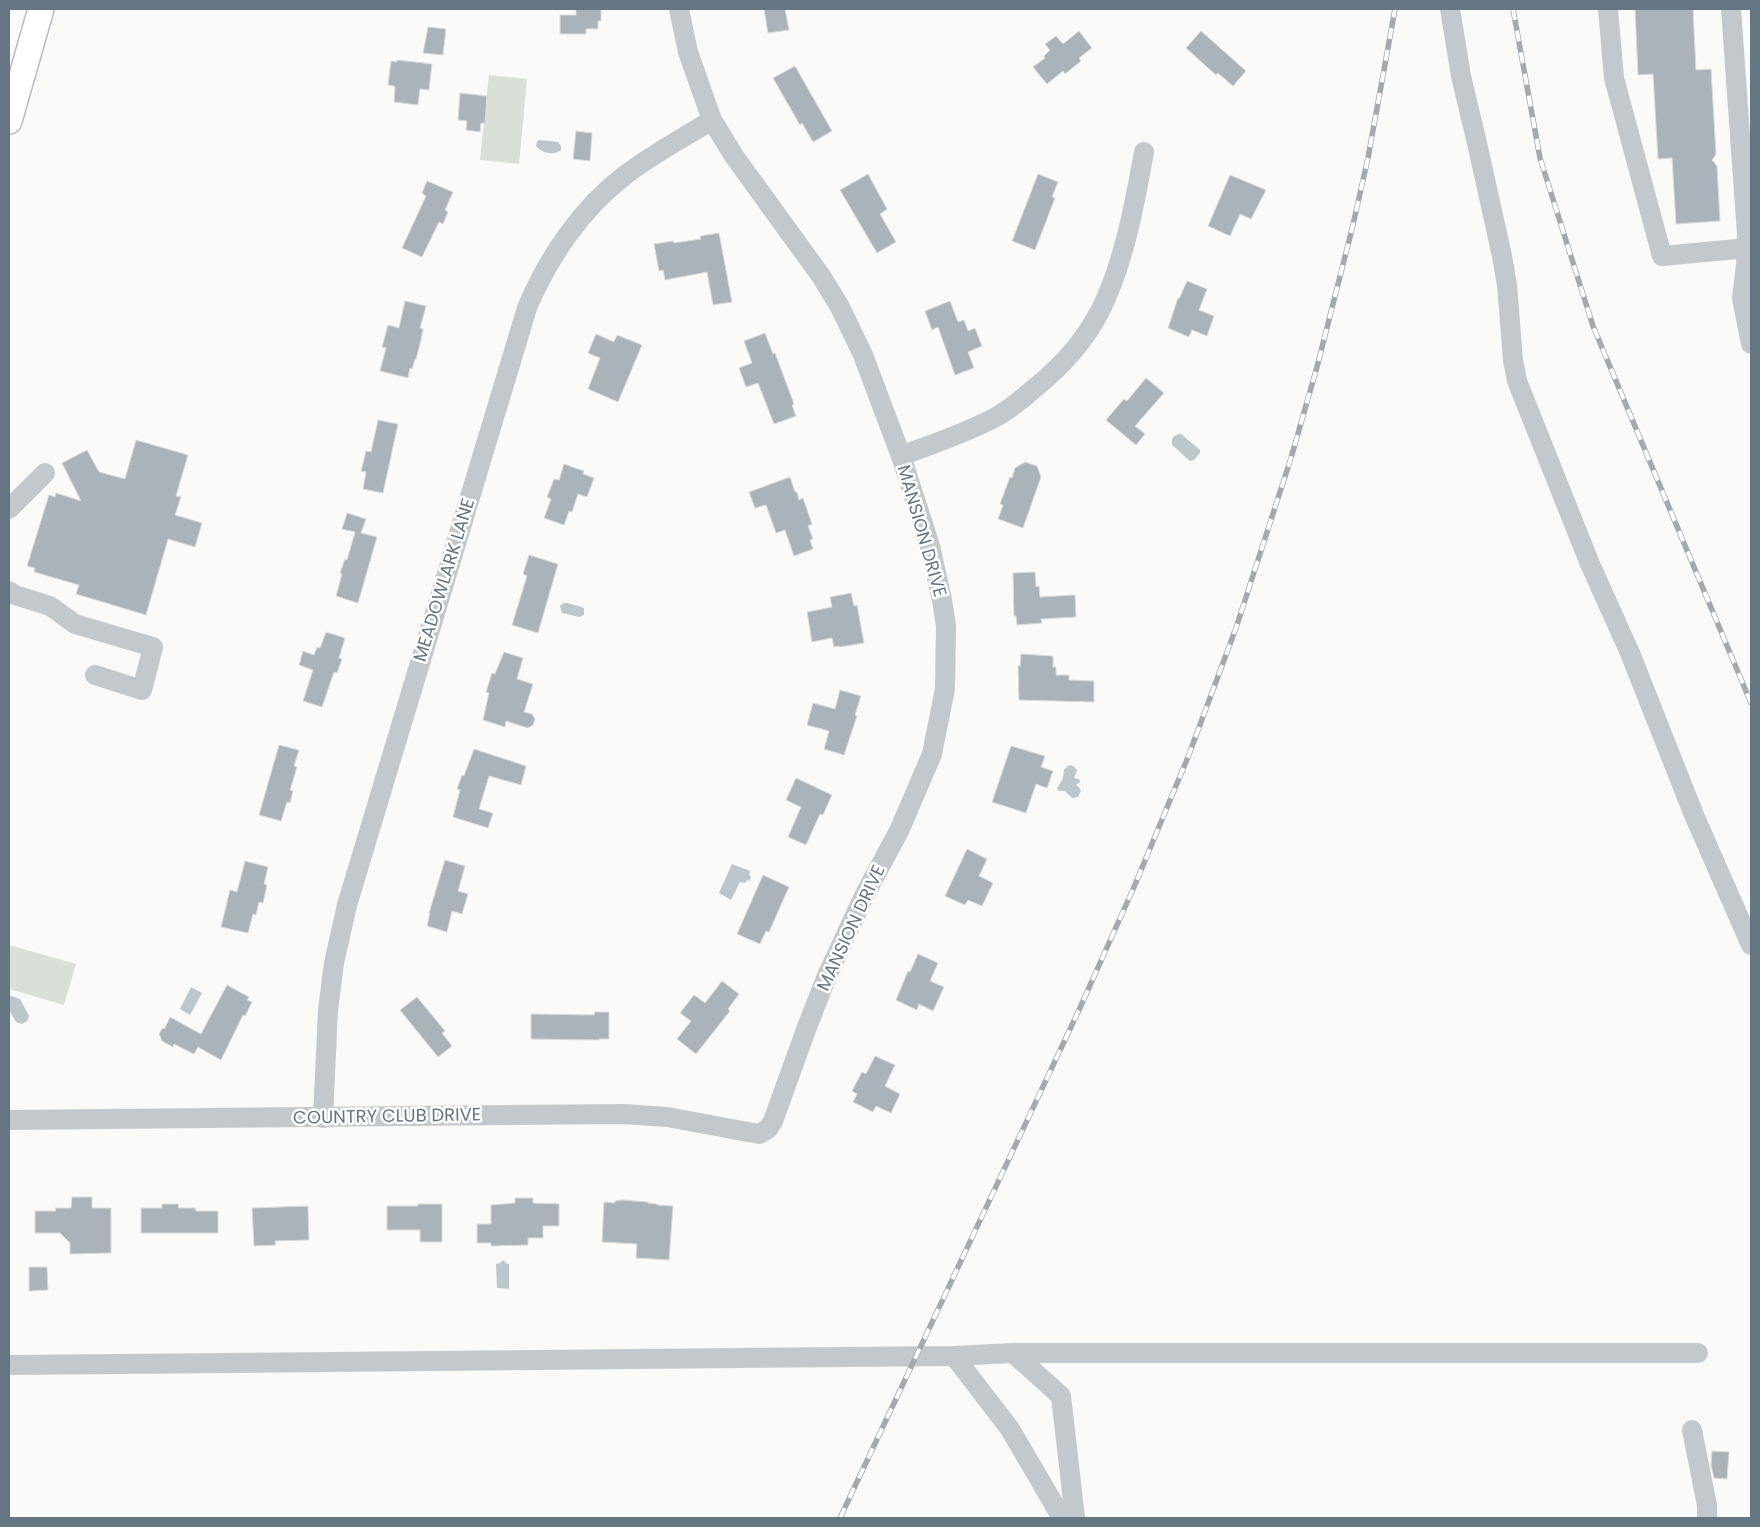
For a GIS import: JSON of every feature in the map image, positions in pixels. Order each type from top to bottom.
[{"type":"main road","points":[[9,121],[41,9]]},
{"type":"street","name":"MANSION DRIVE","points":[[679,9],[688,52],[712,120],[734,156],[821,276],[840,307],[864,355],[902,456],[930,546],[946,626],[945,689],[932,754],[899,830],[865,894],[827,976],[807,1026],[780,1107],[768,1129],[764,1132]]},
{"type":"street","points":[[1450,9],[1461,76],[1502,256],[1507,285],[1513,360],[1517,381],[1590,564],[1630,653],[1694,815],[1751,946]]},
{"type":"street","points":[[1608,9],[1614,78],[1662,256],[1748,260]]},
{"type":"street","points":[[1731,9],[1747,186],[1748,260],[1742,298],[1751,344]]},
{"type":"street","name":"MEADOWLARK LANE","points":[[323,1118],[328,1010],[334,963],[344,914],[527,308],[550,260],[581,218],[601,197],[624,175],[712,120]]},
{"type":"street","points":[[902,456],[959,434],[998,416],[1047,378],[1077,346],[1102,309],[1112,282],[1131,220],[1144,152]]},
{"type":"street","points":[[9,509],[46,473]]},
{"type":"street","points":[[9,591],[50,606],[75,624],[154,647],[142,690],[95,676]]},
{"type":"street","name":"COUNTRY CLUB DRIVE","points":[[9,1120],[638,1114],[696,1121],[759,1134],[764,1132]]},
{"type":"street","points":[[9,1365],[954,1356],[1013,1353],[1698,1352]]},
{"type":"street","points":[[1013,1353],[1061,1396],[1075,1518]]},
{"type":"street","points":[[954,1356],[1010,1429],[1062,1518]]},
{"type":"street","points":[[1692,1430],[1707,1505],[1707,1518]]},
{"type":"shaded area","points":[[489,75],[527,79],[519,164],[480,160]]},
{"type":"shaded area","points":[[537,141],[558,142],[561,150],[554,153],[544,152],[536,146]]},
{"type":"shaded area","points":[[1181,434],[1200,450],[1200,453],[1194,460],[1190,461],[1172,445],[1172,439]]},
{"type":"shaded area","points":[[567,603],[582,607],[584,615],[579,617],[562,613],[560,606]]},
{"type":"shaded area","points":[[1070,765],[1077,770],[1074,778],[1079,779],[1080,782],[1076,785],[1081,791],[1078,797],[1072,798],[1065,791],[1057,789],[1063,778],[1064,769]]},
{"type":"shaded area","points":[[732,864],[750,871],[749,875],[751,877],[745,883],[740,882],[731,900],[719,893]]},
{"type":"shaded area","points":[[9,945],[76,964],[64,1005],[9,989]]},
{"type":"shaded area","points":[[191,987],[202,993],[190,1015],[180,1009]]},
{"type":"shaded area","points":[[9,995],[20,999],[29,1016],[27,1021],[22,1024],[16,1022],[9,1010]]},
{"type":"shaded area","points":[[501,1261],[509,1264],[509,1289],[497,1288],[496,1264],[501,1263]]},
{"type":"building","points":[[576,9],[601,9],[601,21],[598,21],[598,29],[586,29],[586,34],[560,34],[560,15],[576,15]]},
{"type":"building","points":[[764,9],[785,9],[789,30],[768,33]]},
{"type":"building","points":[[1635,9],[1693,9],[1696,70],[1711,69],[1716,154],[1712,160],[1717,166],[1720,221],[1676,224],[1672,158],[1658,159],[1653,74],[1638,75]]},
{"type":"building","points":[[428,27],[446,29],[443,55],[423,53]]},
{"type":"building","points":[[1079,31],[1092,48],[1079,58],[1081,61],[1065,74],[1063,71],[1047,84],[1033,67],[1045,58],[1044,56],[1050,50],[1045,44],[1056,36],[1063,44]]},
{"type":"building","points":[[1201,31],[1246,71],[1233,86],[1218,73],[1216,75],[1186,48]]},
{"type":"building","points":[[397,60],[432,64],[429,90],[420,89],[418,105],[394,102],[395,88],[388,85],[391,61],[397,62]]},
{"type":"building","points":[[795,66],[832,131],[813,142],[802,123],[800,125],[773,78]]},
{"type":"building","points":[[460,93],[487,96],[485,123],[481,123],[480,132],[466,130],[467,121],[458,120]]},
{"type":"building","points":[[576,131],[592,133],[590,161],[573,159]]},
{"type":"building","points":[[868,174],[887,209],[880,214],[896,242],[877,253],[840,190]]},
{"type":"building","points":[[1038,174],[1058,182],[1052,197],[1055,198],[1035,250],[1012,241]]},
{"type":"building","points":[[1230,175],[1266,190],[1251,219],[1240,214],[1230,236],[1208,226]]},
{"type":"building","points":[[427,181],[453,192],[445,210],[448,212],[443,224],[439,222],[422,257],[402,248],[426,196],[422,193]]},
{"type":"building","points":[[719,233],[732,302],[713,305],[707,272],[665,280],[663,270],[659,271],[654,244],[701,239],[700,236]]},
{"type":"building","points":[[1187,281],[1207,289],[1199,310],[1214,316],[1207,336],[1192,330],[1189,337],[1168,328],[1178,298]]},
{"type":"building","points":[[405,301],[426,306],[420,328],[423,329],[421,340],[408,378],[380,371],[386,348],[382,347],[388,325],[399,328]]},
{"type":"building","points":[[950,301],[958,322],[964,320],[968,331],[975,328],[982,346],[968,352],[974,368],[955,375],[938,327],[932,330],[925,311]]},
{"type":"building","points":[[765,333],[773,354],[775,353],[794,404],[792,405],[796,416],[774,424],[758,383],[746,387],[739,368],[752,363],[744,341]]},
{"type":"building","points":[[596,334],[614,342],[617,335],[642,345],[618,402],[588,389],[600,358],[588,353]]},
{"type":"building","points":[[1146,378],[1164,393],[1135,426],[1145,434],[1136,445],[1106,420],[1124,399],[1127,401]]},
{"type":"building","points":[[378,420],[398,424],[383,493],[363,489],[366,472],[361,471],[366,451],[371,452]]},
{"type":"building","points":[[136,440],[188,455],[176,496],[181,497],[175,515],[202,523],[195,547],[168,539],[146,615],[76,594],[79,585],[34,572],[35,568],[27,566],[49,495],[55,497],[56,493],[81,501],[62,463],[87,450],[99,472],[125,479]]},
{"type":"building","points":[[1025,462],[1037,466],[1041,477],[1023,528],[998,519],[1003,505],[1000,504],[1010,477],[1012,478],[1015,468]]},
{"type":"building","points":[[564,464],[584,471],[583,474],[594,478],[587,497],[578,494],[572,512],[569,511],[564,525],[544,518],[551,499],[547,497],[554,479],[559,480]]},
{"type":"building","points":[[790,477],[799,500],[803,498],[812,524],[808,526],[813,539],[810,540],[813,549],[794,556],[785,530],[776,533],[766,505],[755,508],[749,492]]},
{"type":"building","points":[[347,513],[366,519],[361,533],[377,537],[358,603],[336,596],[342,574],[340,573],[345,559],[347,560],[355,532],[342,529]]},
{"type":"building","points":[[529,555],[558,564],[538,633],[512,625],[527,576],[523,574]]},
{"type":"building","points":[[1035,572],[1036,587],[1039,586],[1040,597],[1075,595],[1076,617],[1041,619],[1042,623],[1017,625],[1016,616],[1014,616],[1013,573]]},
{"type":"building","points":[[851,593],[854,606],[857,605],[864,643],[834,647],[832,638],[812,642],[807,612],[832,607],[830,597]]},
{"type":"building","points":[[326,632],[345,638],[339,658],[342,659],[337,673],[334,672],[322,707],[303,701],[313,670],[299,665],[303,651],[314,655],[317,647],[320,648]]},
{"type":"building","points":[[504,652],[523,658],[517,679],[533,684],[524,712],[532,714],[535,719],[533,725],[528,728],[506,721],[505,727],[483,720],[489,693],[486,692],[492,673],[495,674]]},
{"type":"building","points":[[1021,654],[1053,656],[1053,667],[1056,667],[1056,675],[1069,675],[1069,680],[1094,681],[1094,702],[1019,700],[1018,666],[1020,666]]},
{"type":"building","points":[[840,690],[861,696],[855,715],[857,716],[844,755],[824,749],[829,731],[807,725],[813,703],[835,709]]},
{"type":"building","points":[[279,745],[299,750],[294,766],[297,767],[290,790],[293,791],[290,803],[287,802],[281,821],[259,815]]},
{"type":"building","points":[[1011,746],[1045,756],[1041,767],[1053,771],[1047,788],[1036,784],[1026,813],[992,802]]},
{"type":"building","points":[[474,749],[526,766],[521,785],[489,776],[479,809],[493,813],[488,828],[453,817],[460,790],[457,789]]},
{"type":"building","points":[[796,778],[832,795],[823,815],[820,814],[806,845],[788,837],[801,807],[786,800]]},
{"type":"building","points":[[967,849],[987,859],[979,876],[993,883],[982,906],[968,900],[965,905],[945,896]]},
{"type":"building","points":[[445,860],[465,866],[458,891],[468,894],[462,914],[452,911],[447,932],[427,926]]},
{"type":"building","points":[[245,861],[268,867],[264,884],[267,885],[263,903],[259,902],[256,915],[253,914],[248,933],[221,927],[230,890],[237,892]]},
{"type":"building","points":[[763,875],[789,887],[769,932],[766,931],[760,944],[737,934]]},
{"type":"building","points":[[918,954],[938,963],[930,981],[944,987],[933,1011],[919,1004],[917,1010],[896,1000],[908,971],[910,972]]},
{"type":"building","points":[[722,981],[739,994],[728,1009],[730,1011],[696,1054],[677,1039],[691,1021],[680,1013],[694,995],[705,1003]]},
{"type":"building","points":[[227,985],[249,997],[247,1000],[252,1002],[245,1016],[243,1015],[221,1060],[198,1047],[194,1054],[174,1044],[173,1047],[162,1041],[159,1034],[165,1028],[170,1017],[201,1034]]},
{"type":"building","points":[[417,997],[445,1031],[442,1033],[452,1046],[438,1057],[400,1010]]},
{"type":"building","points":[[595,1012],[609,1012],[609,1039],[531,1039],[531,1014],[594,1015]]},
{"type":"building","points":[[875,1056],[895,1065],[885,1086],[900,1094],[891,1113],[876,1106],[873,1112],[853,1102],[857,1094],[852,1091],[862,1072],[866,1074]]},
{"type":"building","points":[[72,1197],[92,1197],[92,1208],[111,1208],[111,1253],[70,1254],[70,1243],[60,1233],[35,1233],[35,1211],[56,1211],[55,1208],[71,1208]]},
{"type":"building","points":[[515,1198],[533,1198],[533,1203],[559,1204],[559,1226],[543,1226],[543,1238],[528,1238],[528,1245],[491,1246],[491,1243],[477,1243],[477,1224],[491,1224],[491,1205],[515,1203]]},
{"type":"building","points":[[623,1200],[673,1206],[669,1260],[636,1258],[637,1244],[602,1242],[604,1202],[615,1203],[615,1201]]},
{"type":"building","points":[[162,1204],[179,1204],[178,1208],[195,1208],[196,1211],[218,1211],[218,1233],[141,1233],[141,1208],[162,1208]]},
{"type":"building","points":[[418,1204],[442,1204],[442,1242],[420,1242],[420,1230],[387,1230],[387,1206],[418,1206]]},
{"type":"building","points":[[308,1206],[309,1240],[275,1241],[276,1245],[254,1246],[252,1208]]},
{"type":"building","points":[[29,1267],[47,1267],[48,1290],[29,1291]]},
{"type":"building","points":[[1712,1451],[1729,1452],[1727,1479],[1714,1478],[1711,1465]]},
{"type":"railway","points":[[840,1518],[1079,1010],[1134,887],[1188,757],[1236,628],[1291,458],[1317,367],[1368,158],[1395,9]]},
{"type":"railway","points":[[1513,9],[1540,158],[1593,326],[1751,703]]}]
